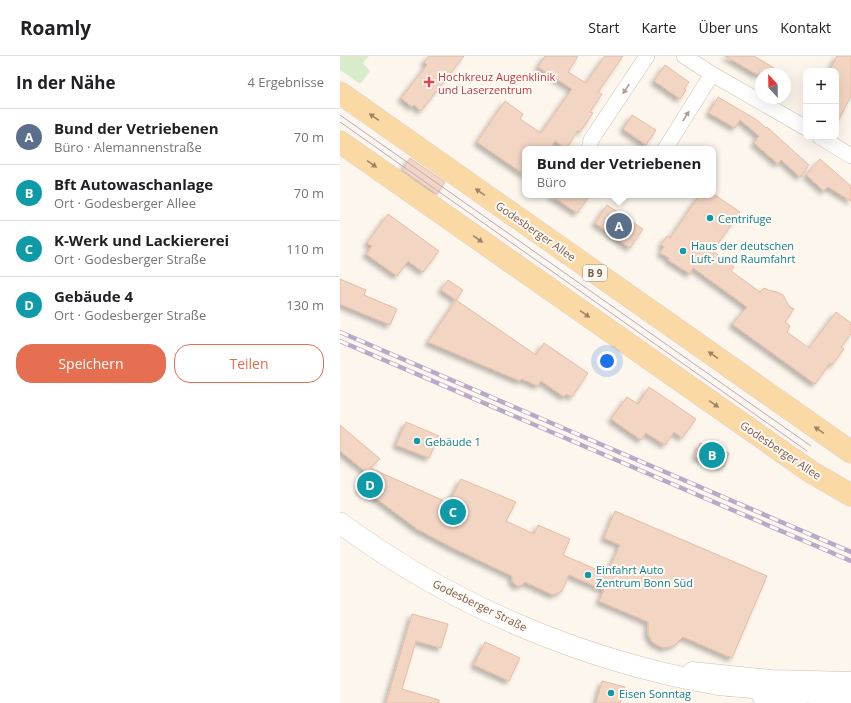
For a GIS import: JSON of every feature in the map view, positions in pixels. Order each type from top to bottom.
[{"type":"main road","name":"Godesberger Allee","points":[[340,93],[851,452]]},
{"type":"main road","name":"Godesberger Allee","points":[[340,142],[811,472],[851,495]]},
{"type":"main road","name":"Godesberger Straße","points":[[340,522],[430,581],[512,622],[556,640],[632,665],[716,684],[771,690],[851,695]]},
{"type":"street","points":[[590,146],[591,140],[647,56]]},
{"type":"street","points":[[684,56],[712,74],[803,126]]},
{"type":"street","points":[[667,146],[712,74]]},
{"type":"street","points":[[825,140],[851,156]]},
{"type":"street","name":"Godesberger Straße","points":[[632,665],[772,679],[851,681]]},
{"type":"street","name":"Godesberger Straße","points":[[716,684],[775,700],[797,703]]},
{"type":"green space","points":[[340,56],[369,56],[363,63],[370,71],[361,83],[340,70]]},
{"type":"building","name":"Hochkreuz Augenklinik und Laserzentrum","points":[[429,56],[464,56],[421,111],[414,105],[412,107],[401,98],[427,65],[424,62]]},
{"type":"building","points":[[545,56],[578,56],[568,72],[586,83],[605,56],[623,56],[598,92],[602,94],[590,112],[593,113],[580,132],[578,130],[568,146],[562,146],[555,141],[552,146],[522,146],[522,173],[477,142],[505,101],[523,114],[520,119],[541,133],[572,89],[538,67]]},
{"type":"building","points":[[725,56],[754,56],[774,68],[755,68],[755,73]]},
{"type":"building","points":[[837,56],[851,56],[851,96],[839,119],[839,68],[831,68]]},
{"type":"building","points":[[665,65],[689,82],[680,99],[654,81]]},
{"type":"building","points":[[718,97],[757,120],[766,128],[767,127],[809,165],[800,177],[781,160],[778,164],[754,143],[759,136],[740,120],[735,128],[709,113]]},
{"type":"building","points":[[632,115],[656,130],[646,145],[623,129]]},
{"type":"building","points":[[410,158],[445,182],[437,194],[402,170]]},
{"type":"building","points":[[820,159],[851,186],[851,201],[828,187],[824,191],[806,175]]},
{"type":"building","points":[[716,196],[740,212],[713,251],[734,267],[731,271],[760,292],[764,288],[783,295],[790,307],[794,309],[785,322],[790,326],[787,332],[809,348],[836,312],[851,323],[851,334],[841,347],[844,349],[832,365],[830,363],[815,384],[732,324],[747,307],[693,268],[690,274],[660,253],[664,247],[661,245],[667,236],[670,238],[698,198],[716,198]]},
{"type":"building","points":[[554,198],[588,198],[577,213]]},
{"type":"building","points":[[607,205],[643,229],[630,248],[595,223]]},
{"type":"building","points":[[388,214],[439,251],[423,272],[408,261],[397,276],[366,254],[372,246],[367,243]]},
{"type":"building","points":[[340,279],[366,290],[364,295],[397,309],[390,325],[340,304]]},
{"type":"building","points":[[448,280],[463,290],[456,300],[441,290]]},
{"type":"building","points":[[456,300],[536,355],[544,343],[588,373],[572,397],[566,394],[564,397],[541,381],[538,386],[522,379],[520,381],[428,342]]},
{"type":"building","points":[[649,387],[696,419],[682,438],[674,432],[665,445],[646,433],[641,440],[611,419],[627,397],[638,404]]},
{"type":"building","name":"Gebäude 1","points":[[406,422],[439,436],[429,458],[396,445]]},
{"type":"building","points":[[340,425],[380,459],[370,468],[449,503],[461,479],[516,502],[506,521],[534,534],[538,525],[570,539],[563,555],[607,574],[620,545],[604,538],[615,511],[767,576],[732,658],[683,637],[675,645],[664,648],[659,646],[652,642],[648,634],[648,622],[599,601],[604,590],[569,575],[562,591],[553,595],[525,582],[518,586],[512,581],[512,576],[417,529],[369,493],[360,489],[368,471],[366,472],[340,451]]},
{"type":"building","points":[[700,443],[729,453],[724,467],[695,457]]},
{"type":"building","points":[[412,614],[448,624],[441,648],[416,641],[402,689],[439,700],[439,703],[386,703]]},
{"type":"building","points":[[485,642],[520,658],[509,681],[474,665]]},
{"type":"building","name":"Eisen Sonntag","points":[[602,681],[625,687],[620,703],[596,703]]},
{"type":"tram line","points":[[340,115],[811,446]]},
{"type":"tram line","points":[[340,122],[807,451]]},
{"type":"railway","points":[[340,332],[851,552]]},
{"type":"railway","points":[[340,341],[851,561]]},
{"type":"place","name":"Hochkreuz Augenklinik und Laserzentrum","points":[[429,82]]},
{"type":"place","name":"Centrifuge","points":[[710,218]]},
{"type":"place","name":"Bund der Vetriebenen","points":[[619,226]]},
{"type":"place","name":"Haus der deutschen Luft- und Raumfahrt","points":[[683,251]]},
{"type":"place","name":"Gebäude 1","points":[[417,441]]},
{"type":"place","name":"Bft Autowaschanlage","points":[[712,455]]},
{"type":"place","name":"Gebäude 4","points":[[370,485]]},
{"type":"place","name":"K-Werk und Lackiererei","points":[[453,512]]},
{"type":"place","name":"Einfahrt Auto Zentrum Bonn Süd","points":[[588,575]]},
{"type":"place","name":"Eisen Sonntag","points":[[611,693]]}]
